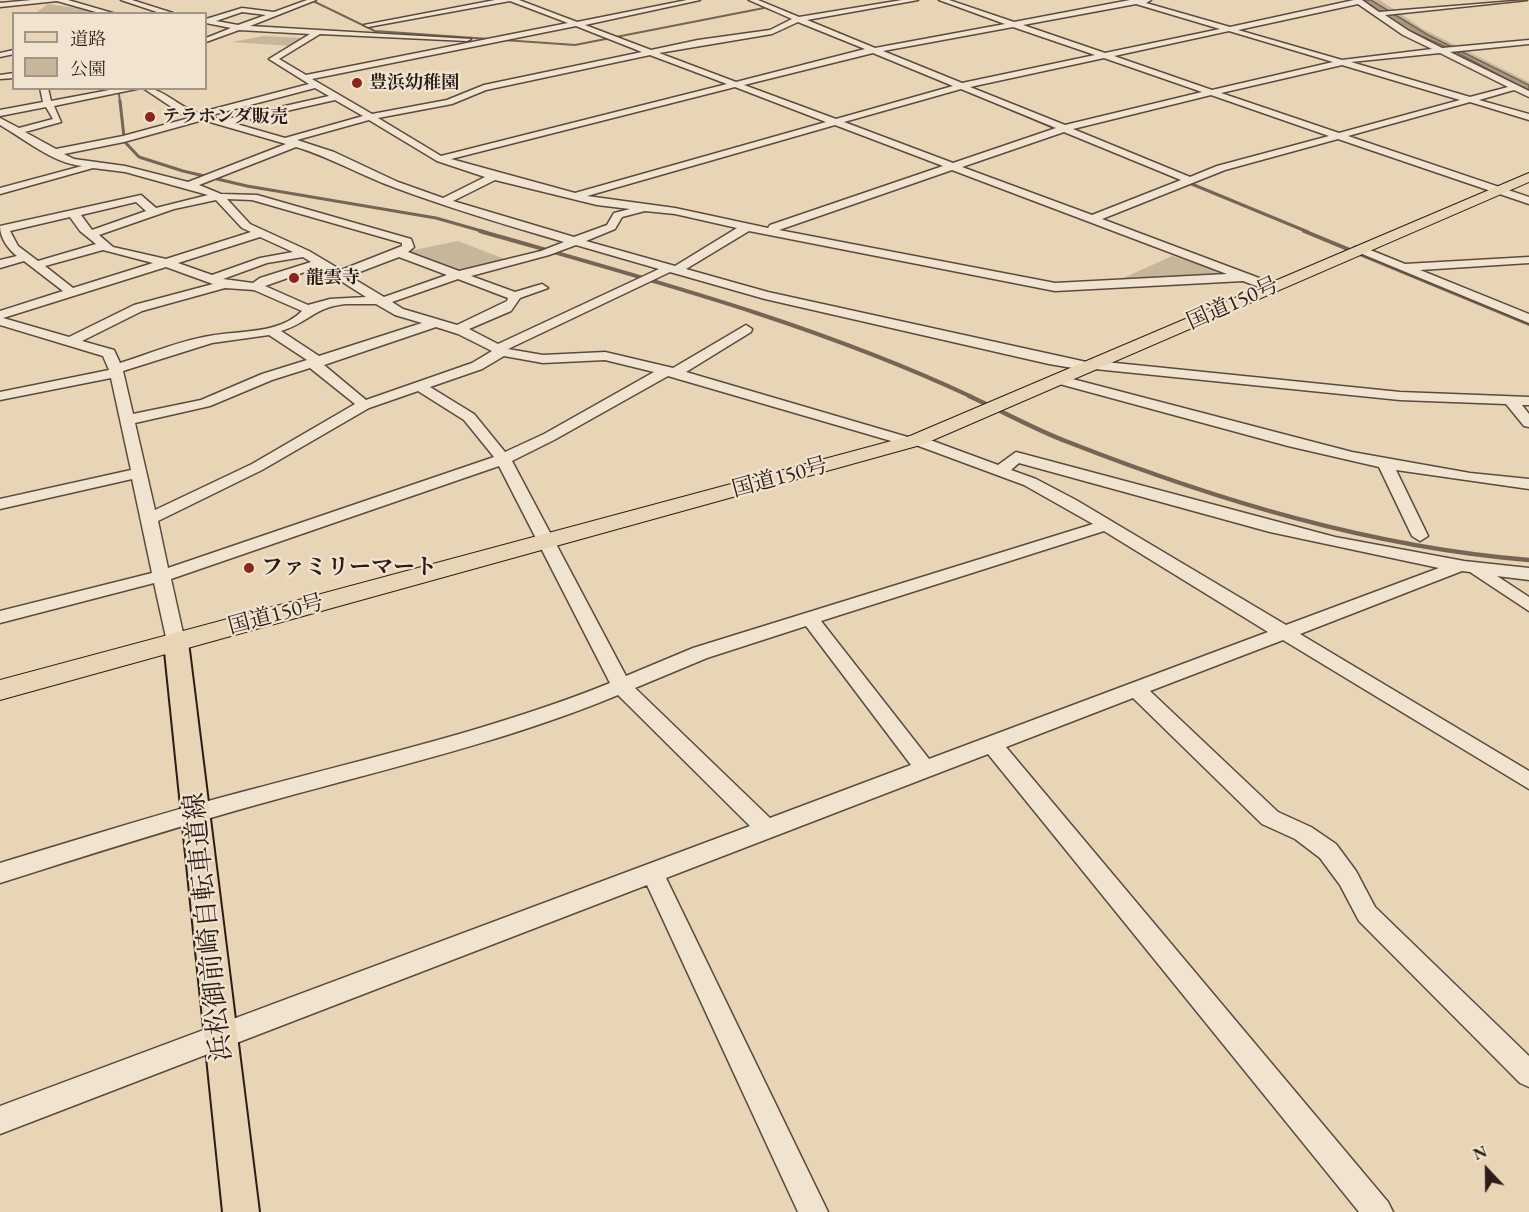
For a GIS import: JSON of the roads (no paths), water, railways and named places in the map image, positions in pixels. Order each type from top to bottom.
[{"type":"highway","name":"国道150号","points":[[0,690],[913,441],[1061,380],[1529,177]]},
{"type":"main road","name":"浜松御前崎自転車道線","points":[[176,642],[241,1212]]},
{"type":"street","points":[[0,5],[54,0]]},
{"type":"street","points":[[60,0],[113,12],[134,3],[149,0]]},
{"type":"street","points":[[124,0],[166,12]]},
{"type":"street","points":[[207,40],[313,0]]},
{"type":"street","points":[[334,31],[507,0]]},
{"type":"street","points":[[513,0],[1271,287]]},
{"type":"street","points":[[305,78],[697,0]]},
{"type":"street","points":[[752,0],[1190,180]]},
{"type":"street","points":[[190,185],[292,142],[371,117],[428,107],[484,88],[698,42],[772,32],[789,22],[915,0]]},
{"type":"street","points":[[942,0],[1529,201]]},
{"type":"street","points":[[440,159],[874,50],[1132,1],[1148,0]]},
{"type":"street","points":[[1376,14],[1524,0]]},
{"type":"street","points":[[1132,1],[1529,117]]},
{"type":"street","points":[[576,197],[961,86],[1231,30],[1357,1],[1406,33],[1445,50],[1529,94]]},
{"type":"street","points":[[98,12],[103,9]]},
{"type":"street","points":[[207,21],[242,10],[276,14]]},
{"type":"street","points":[[207,21],[240,28],[334,31],[491,41]]},
{"type":"street","points":[[320,31],[273,59],[440,159],[494,176],[576,197],[675,211],[1055,287],[1245,277]]},
{"type":"street","points":[[773,230],[774,227],[1065,128],[1210,92],[1340,62],[1445,50],[1526,44]]},
{"type":"street","points":[[1466,48],[1479,56]]},
{"type":"street","points":[[53,153],[124,140],[201,116],[316,85]]},
{"type":"street","points":[[1090,220],[1221,168],[1516,87]]},
{"type":"street","points":[[0,102],[88,90]]},
{"type":"street","points":[[0,113],[46,96],[114,90]]},
{"type":"street","points":[[150,90],[174,107],[331,154],[394,184],[443,202],[672,270],[898,326],[1093,366],[1400,396],[1529,401]]},
{"type":"street","points":[[18,130],[58,120],[46,96]]},
{"type":"street","points":[[224,122],[337,97]]},
{"type":"street","points":[[0,122],[18,130],[70,162],[125,168],[190,185],[218,196],[246,226],[322,262],[399,312],[456,330],[499,350],[543,358],[605,356],[670,372],[913,441],[1001,470],[1050,492],[1529,781]]},
{"type":"street","points":[[0,191],[96,166]]},
{"type":"street","points":[[443,202],[494,176]]},
{"type":"street","points":[[72,292],[14,248],[2,229],[145,191],[166,179]]},
{"type":"street","points":[[145,191],[142,204],[155,212]]},
{"type":"street","points":[[91,234],[155,212],[218,196],[252,197],[407,241],[408,248],[399,253],[340,275]]},
{"type":"street","points":[[0,396],[117,371],[211,339],[226,341],[270,330],[302,318],[309,310],[327,303],[379,301],[459,275],[529,259],[611,227],[618,215],[650,208]]},
{"type":"street","points":[[74,211],[77,221],[109,249],[167,263],[225,284],[256,287],[309,310]]},
{"type":"street","points":[[149,519],[257,467],[364,405],[477,366],[499,350],[672,270],[747,227]]},
{"type":"street","points":[[0,315],[261,233]]},
{"type":"street","points":[[36,265],[106,245]]},
{"type":"street","points":[[1359,249],[1529,319]]},
{"type":"street","points":[[212,279],[264,260],[305,253]]},
{"type":"street","points":[[399,253],[514,296],[542,288]]},
{"type":"street","points":[[0,264],[26,257]]},
{"type":"street","points":[[1403,267],[1529,260]]},
{"type":"street","points":[[256,287],[264,281],[322,262]]},
{"type":"street","points":[[70,342],[138,308],[225,284]]},
{"type":"street","points":[[456,330],[507,308],[513,302],[514,296]]},
{"type":"street","points":[[0,321],[109,353],[117,371],[176,642]]},
{"type":"street","points":[[128,420],[205,403],[267,378],[432,324]]},
{"type":"street","points":[[0,617],[161,576],[503,459],[549,437],[746,329]]},
{"type":"street","points":[[270,330],[317,363],[364,405]]},
{"type":"street","points":[[1061,380],[1322,449],[1478,480],[1529,484]]},
{"type":"street","points":[[419,386],[469,417],[503,459],[621,686],[768,830]]},
{"type":"street","points":[[1510,400],[1529,423]]},
{"type":"street","points":[[1001,470],[1016,457],[1298,533],[1468,568],[1529,574]]},
{"type":"street","points":[[1385,463],[1420,536]]},
{"type":"street","points":[[0,504],[139,473]]},
{"type":"street","points":[[0,873],[197,812],[500,731],[555,713],[700,653],[1106,525]]},
{"type":"street","points":[[1468,568],[1529,605]]},
{"type":"street","points":[[0,1120],[1284,633],[1468,568]]},
{"type":"street","points":[[810,619],[926,770]]},
{"type":"street","points":[[1137,690],[1269,818],[1303,833],[1328,851],[1348,878],[1367,914],[1529,1074]]},
{"type":"street","points":[[992,745],[1378,1212]]},
{"type":"street","points":[[653,874],[813,1212]]},
{"type":"waterway","points":[[311,0],[375,31],[575,45],[764,8]]},
{"type":"waterway","points":[[748,0],[771,10]]},
{"type":"waterway","points":[[119,94],[120,103]]},
{"type":"waterway","points":[[120,101],[124,137]]},
{"type":"waterway","points":[[1001,105],[1062,131]]},
{"type":"waterway","points":[[124,141],[139,157],[183,171],[247,186],[436,218],[485,232]]},
{"type":"waterway","points":[[1165,173],[1308,232]]},
{"type":"waterway","points":[[480,231],[729,304],[852,347],[972,397]]},
{"type":"waterway","points":[[1304,231],[1529,324]]},
{"type":"waterway","points":[[969,396],[1068,442],[1180,483],[1294,518],[1411,544],[1470,554],[1529,560]]},
{"type":"place","name":"豊浜幼稚園","points":[[357,83]]},
{"type":"place","name":"テラホンダ販売","points":[[150,117]]},
{"type":"place","name":"龍雲寺","points":[[294,278]]},
{"type":"place","name":"ファミリーマート","points":[[249,568]]}]
